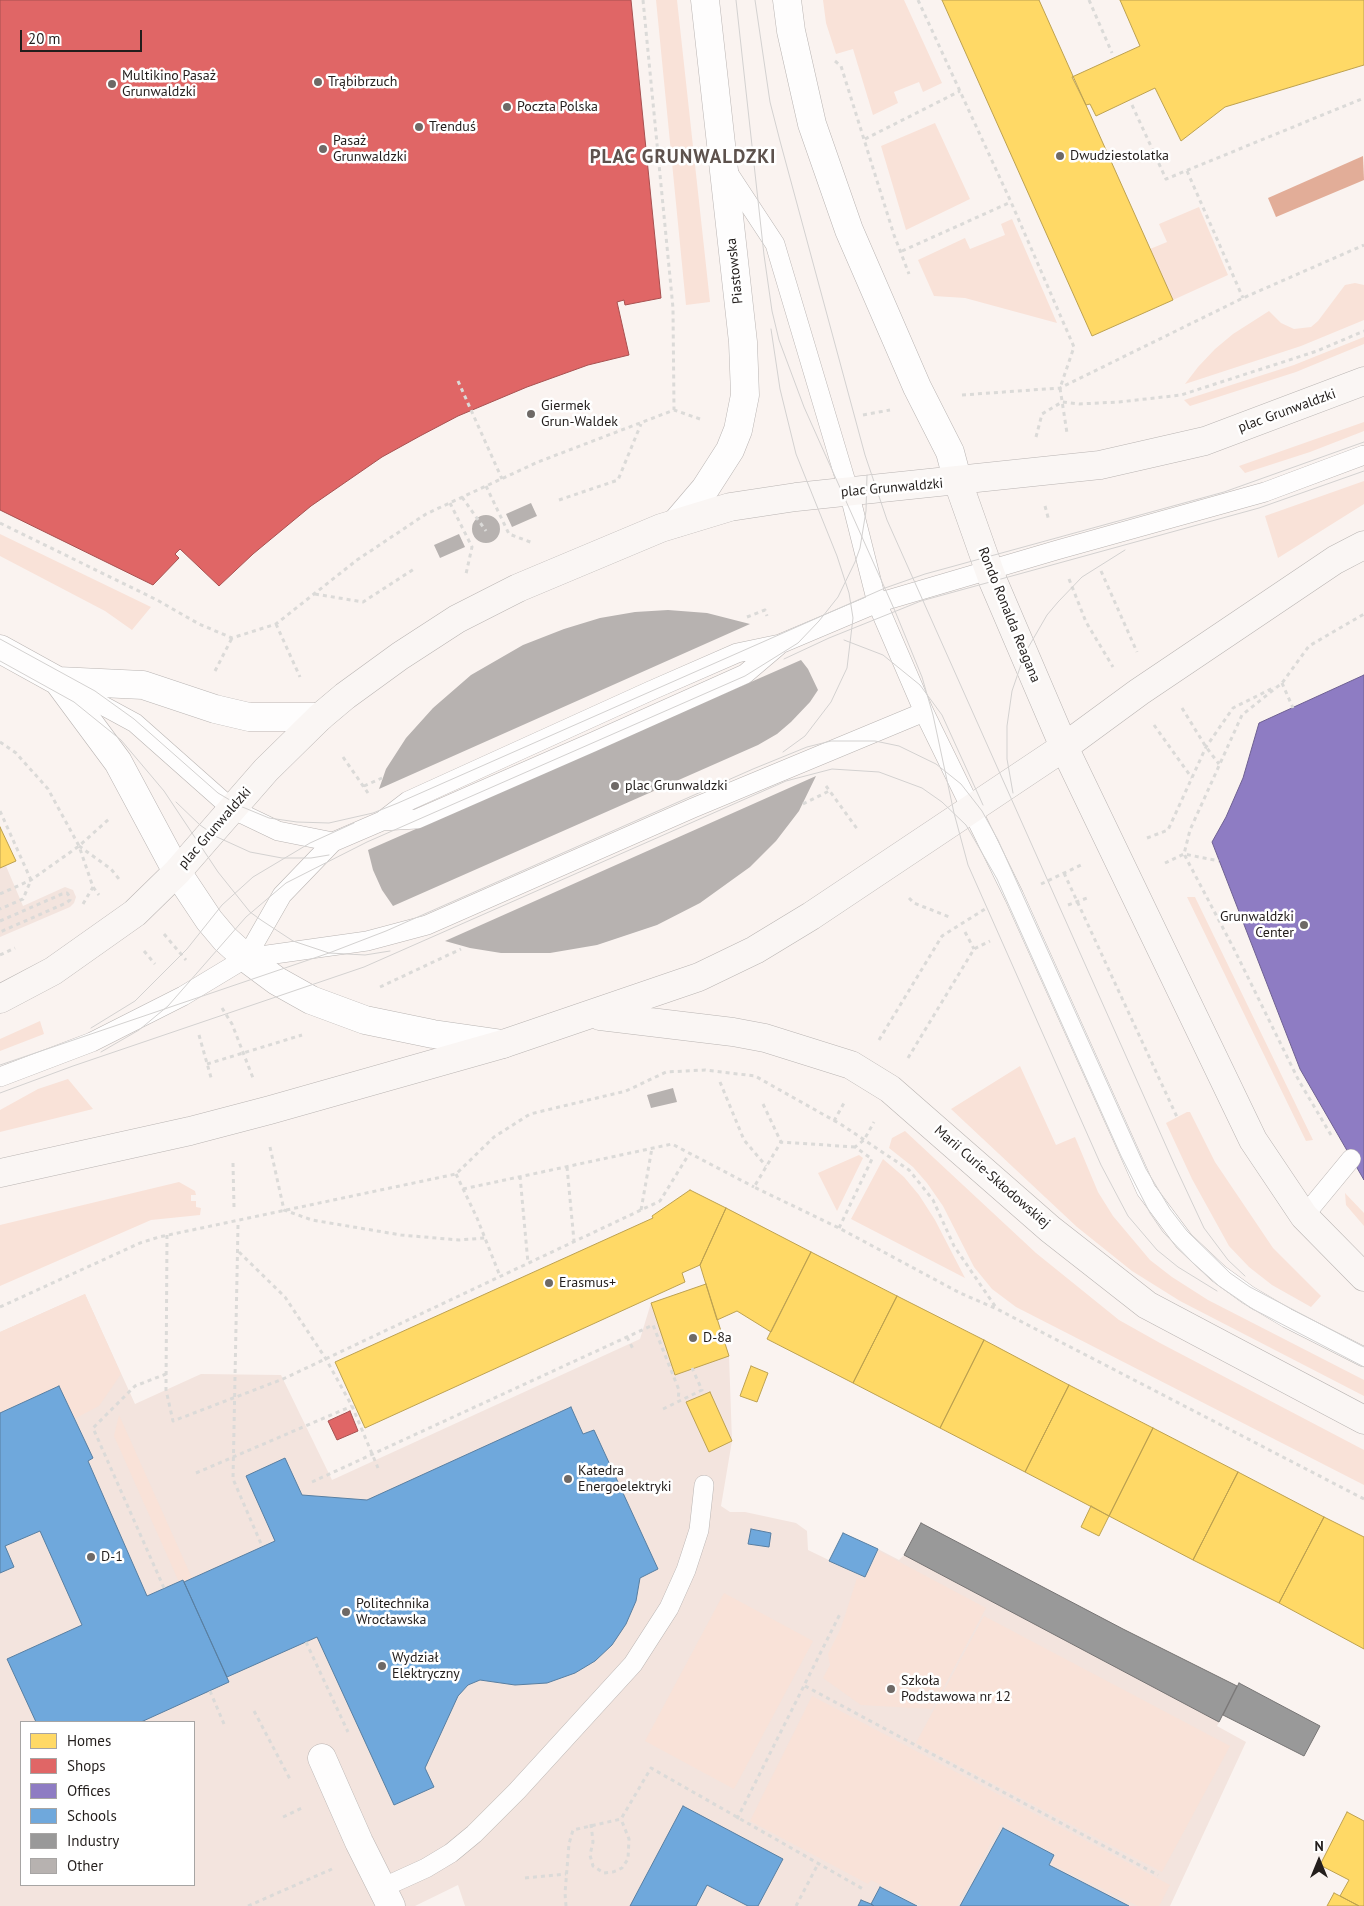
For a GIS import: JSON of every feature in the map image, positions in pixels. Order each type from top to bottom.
[{"type":"main road","name":"plac Grunwaldzki","points":[[0,999],[53,971],[122,924],[177,872],[266,770],[320,716],[400,656],[457,619],[518,588],[576,562],[676,523],[730,507],[1100,465],[1205,441],[1364,381]]},
{"type":"main road","name":"Rondo Ronalda Reagana","points":[[958,482],[989,569],[1064,747]]},
{"type":"main road","points":[[0,1172],[223,1123],[503,1044],[699,977],[755,950],[811,916],[884,865],[971,810],[1064,747],[1140,692],[1328,565],[1364,545]]},
{"type":"main road","points":[[1064,747],[1253,1140],[1304,1216],[1364,1277]]},
{"type":"main road","name":"Marii Curie-Skłodowskiej","points":[[591,1015],[733,1032],[765,1038],[851,1065],[890,1089],[1050,1229],[1147,1305],[1364,1420]]},
{"type":"street","name":"Piastowska","points":[[676,523],[705,489],[730,450],[738,430],[745,395],[743,342],[705,0]]},
{"type":"street","points":[[787,0],[791,31],[812,124],[849,230],[917,387],[950,452],[958,482]]},
{"type":"street","points":[[0,649],[58,681],[118,762],[177,872],[216,930],[246,958],[277,981],[311,1000],[365,1020],[433,1034],[503,1044]]},
{"type":"street","points":[[58,681],[143,685],[215,709],[249,716],[320,716]]},
{"type":"street","points":[[322,1758],[364,1854],[386,1897]]},
{"type":"lane","points":[[724,166],[775,244],[849,492],[877,603],[924,712],[1014,896],[1119,1130],[1152,1197],[1184,1242],[1219,1274],[1272,1309],[1364,1357]]},
{"type":"lane","points":[[246,958],[282,895],[333,842],[382,821],[408,801],[650,691],[737,653],[780,644],[877,603],[989,569],[1265,492],[1364,455]]},
{"type":"lane","points":[[58,681],[135,723],[232,809],[278,831],[333,842]]},
{"type":"lane","points":[[0,1077],[92,1042],[183,996],[246,958],[367,941],[427,925],[702,804],[924,712]]},
{"type":"lane","points":[[1304,1216],[1350,1160]]},
{"type":"lane","points":[[386,1897],[426,1868],[451,1853],[474,1834],[517,1791],[633,1664],[669,1608],[686,1570],[699,1530],[704,1485]]},
{"type":"path","points":[[643,0],[673,308],[674,410]]},
{"type":"path","points":[[918,0],[1011,202],[1074,347],[1060,388],[1068,439]]},
{"type":"path","points":[[1090,0],[1112,53]]},
{"type":"path","points":[[829,56],[841,66],[894,235],[902,251],[1011,202]]},
{"type":"path","points":[[865,139],[960,91]]},
{"type":"path","points":[[1132,105],[1166,179],[1364,98]]},
{"type":"path","points":[[1187,171],[1243,298]]},
{"type":"path","points":[[959,395],[1060,388],[1243,298],[1364,245]]},
{"type":"path","points":[[1036,441],[1038,423],[1042,414],[1062,402],[1079,404],[1119,402],[1180,395],[1317,351],[1364,330]]},
{"type":"path","points":[[458,381],[502,479]]},
{"type":"path","points":[[863,415],[898,408]]},
{"type":"path","points":[[0,523],[157,600],[199,624],[232,638],[276,624],[357,560],[426,514],[538,462],[642,424],[674,410],[706,422]]},
{"type":"path","points":[[559,500],[618,480],[642,424]]},
{"type":"path","points":[[486,486],[509,534]]},
{"type":"path","points":[[462,497],[486,531]]},
{"type":"path","points":[[450,503],[472,547]]},
{"type":"path","points":[[314,594],[363,602],[414,569]]},
{"type":"path","points":[[1100,569],[1139,657]]},
{"type":"path","points":[[1075,596],[1086,622],[1116,673]]},
{"type":"path","points":[[1350,1160],[1299,1081],[1234,949],[1184,854],[1190,830],[1242,715],[1282,683],[1309,646],[1364,614]]},
{"type":"path","points":[[276,624],[300,677]]},
{"type":"path","points":[[212,675],[232,638]]},
{"type":"path","points":[[1282,683],[1292,708]]},
{"type":"path","points":[[1152,836],[1168,830],[1206,747],[1233,708],[1282,683]]},
{"type":"path","points":[[1182,708],[1219,764]]},
{"type":"path","points":[[1161,735],[1192,778]]},
{"type":"path","points":[[0,742],[16,753],[48,789],[79,846],[93,887],[99,895]]},
{"type":"path","points":[[343,757],[364,786],[382,778]]},
{"type":"path","points":[[821,780],[858,830]]},
{"type":"path","points":[[803,804],[829,791]]},
{"type":"path","points":[[0,811],[31,880],[23,898],[0,909]]},
{"type":"path","points":[[0,894],[31,880],[79,846],[109,818]]},
{"type":"path","points":[[79,846],[111,869]]},
{"type":"path","points":[[1165,862],[1184,854],[1219,860]]},
{"type":"path","points":[[1050,880],[1073,869]]},
{"type":"path","points":[[1064,873],[1177,1117]]},
{"type":"path","points":[[78,908],[85,902],[93,887]]},
{"type":"path","points":[[0,921],[62,894],[67,893],[70,896],[70,900],[66,903],[0,932]]},
{"type":"path","points":[[909,898],[914,903],[952,918]]},
{"type":"path","points":[[1068,905],[1087,898]]},
{"type":"path","points":[[876,1045],[942,936],[981,911]]},
{"type":"path","points":[[162,932],[173,946]]},
{"type":"path","points":[[965,932],[974,949]]},
{"type":"path","points":[[906,1062],[974,949],[990,941]]},
{"type":"path","points":[[0,956],[24,944]]},
{"type":"path","points":[[379,987],[461,949]]},
{"type":"path","points":[[144,951],[156,964]]},
{"type":"path","points":[[232,1024],[251,1072]]},
{"type":"path","points":[[207,1064],[305,1034]]},
{"type":"path","points":[[199,1035],[212,1081]]},
{"type":"path","points":[[0,1307],[140,1243],[168,1235],[456,1174],[494,1137],[530,1114],[626,1091],[666,1072],[705,1070],[755,1076],[834,1121],[909,1170],[933,1200],[954,1246],[997,1309]]},
{"type":"path","points":[[720,1082],[744,1140],[766,1166]]},
{"type":"path","points":[[834,1121],[846,1098]]},
{"type":"path","points":[[763,1104],[781,1142]]},
{"type":"path","points":[[855,1147],[867,1136]]},
{"type":"path","points":[[754,1187],[781,1142]]},
{"type":"path","points":[[781,1142],[855,1147],[872,1159],[839,1228]]},
{"type":"path","points":[[463,1188],[672,1144],[1364,1498]]},
{"type":"path","points":[[641,1210],[652,1148]]},
{"type":"path","points":[[272,1154],[284,1210]]},
{"type":"path","points":[[168,1235],[166,1390],[173,1421],[326,1359],[660,1201],[689,1154]]},
{"type":"path","points":[[233,1163],[234,1207]]},
{"type":"path","points":[[567,1167],[574,1242]]},
{"type":"path","points":[[456,1174],[500,1276]]},
{"type":"path","points":[[520,1176],[528,1263]]},
{"type":"path","points":[[284,1210],[312,1220],[401,1235],[459,1240],[485,1238]]},
{"type":"path","points":[[238,1224],[239,1252],[233,1479],[262,1546]]},
{"type":"path","points":[[239,1252],[285,1297],[326,1359],[352,1406],[378,1468]]},
{"type":"path","points":[[312,1482],[653,1325],[679,1390],[678,1401]]},
{"type":"path","points":[[627,1336],[634,1351]]},
{"type":"path","points":[[663,1409],[702,1390],[692,1368]]},
{"type":"path","points":[[164,1588],[93,1428],[134,1386],[166,1374]]},
{"type":"path","points":[[196,1473],[352,1406]]},
{"type":"path","points":[[737,1819],[840,1614]]},
{"type":"path","points":[[306,1642],[350,1738]]},
{"type":"path","points":[[805,1686],[1158,1875]]},
{"type":"path","points":[[210,1691],[224,1724]]},
{"type":"path","points":[[566,1906],[564,1893],[569,1844],[573,1830],[592,1824],[621,1819],[651,1768],[737,1819],[863,1889]]},
{"type":"path","points":[[283,1817],[304,1807]]},
{"type":"path","points":[[592,1824],[593,1842],[590,1855],[593,1866],[604,1873],[613,1872],[622,1868],[628,1859],[629,1839],[621,1819]]},
{"type":"path","points":[[248,1906],[364,1854]]},
{"type":"path","points":[[796,1906],[818,1864]]},
{"type":"path","points":[[525,1878],[566,1874]]},
{"type":"shaded area","points":[[656,0],[677,0],[710,302],[686,305]]},
{"type":"shaded area","points":[[823,0],[904,0],[942,83],[923,92],[919,82],[894,92],[898,103],[873,115],[853,49],[836,54],[826,23]]},
{"type":"shaded area","points":[[935,123],[970,199],[906,230],[881,146]]},
{"type":"shaded area","points":[[1363,156],[1364,180],[1276,217],[1268,198]]},
{"type":"shaded area","points":[[1199,207],[1228,275],[1173,300],[1150,249],[1167,242],[1159,224]]},
{"type":"shaded area","points":[[1012,219],[1057,323],[965,298],[934,296],[918,260],[965,238],[970,249],[1005,235],[1001,224]]},
{"type":"shaded area","points":[[1355,283],[1364,285],[1364,320],[1301,346],[1185,384],[1215,349],[1233,334],[1269,311],[1281,323],[1294,329],[1311,327],[1318,321],[1345,285]]},
{"type":"shaded area","points":[[1364,337],[1364,344],[1296,372],[1190,406],[1184,400],[1294,365]]},
{"type":"shaded area","points":[[1364,422],[1364,431],[1310,452],[1245,473],[1239,466]]},
{"type":"shaded area","points":[[1364,481],[1364,504],[1278,558],[1265,516]]},
{"type":"shaded area","points":[[0,534],[151,607],[132,630],[105,611],[0,556]]},
{"type":"shaded area","points":[[0,827],[16,861],[6,866],[23,906],[65,887],[73,890],[76,897],[70,907],[0,937]]},
{"type":"shaded area","points":[[1187,897],[1195,897],[1313,1140],[1306,1141]]},
{"type":"shaded area","points":[[40,1021],[44,1034],[0,1051],[0,1039]]},
{"type":"shaded area","points":[[1020,1066],[1056,1145],[1075,1137],[1098,1192],[1113,1216],[1150,1260],[1172,1277],[1208,1300],[1364,1380],[1364,1396],[1180,1301],[1132,1271],[1077,1227],[951,1109]]},
{"type":"shaded area","points":[[68,1079],[93,1109],[0,1132],[0,1110],[38,1089]]},
{"type":"shaded area","points":[[1190,1112],[1215,1162],[1273,1248],[1321,1296],[1311,1307],[1272,1285],[1249,1267],[1229,1246],[1192,1179],[1166,1123]]},
{"type":"shaded area","points":[[905,1131],[1036,1253],[1119,1320],[1364,1450],[1364,1485],[1016,1307],[992,1289],[974,1267],[943,1206],[927,1183],[913,1167],[889,1148],[892,1138]]},
{"type":"shaded area","points":[[859,1155],[863,1158],[837,1211],[818,1173]]},
{"type":"shaded area","points":[[883,1159],[904,1177],[919,1195],[935,1220],[965,1278],[851,1219]]},
{"type":"shaded area","points":[[179,1182],[195,1191],[196,1195],[191,1195],[191,1201],[196,1201],[196,1207],[201,1208],[200,1215],[151,1220],[0,1286],[0,1225]]},
{"type":"shaded area","points":[[1345,1193],[1364,1213],[1364,1226],[1346,1205]]},
{"type":"shaded area","points":[[706,1284],[729,1356],[732,1441],[721,1506],[730,1512],[745,1512],[796,1523],[807,1531],[808,1550],[864,1577],[878,1549],[899,1560],[904,1555],[921,1523],[1123,1629],[1237,1686],[1217,1726],[1246,1742],[1170,1906],[465,1906],[458,1885],[415,1906],[0,1906],[0,1332],[85,1294],[135,1404],[201,1374],[281,1375],[332,1480],[640,1339],[651,1303]]},
{"type":"shaded area","points":[[85,1294],[121,1374],[99,1406],[74,1419],[59,1386],[0,1413],[0,1332]]},
{"type":"shaded area","points":[[119,1415],[192,1578],[184,1582],[183,1580],[179,1582],[114,1436]]},
{"type":"shaded area","points":[[879,1551],[986,1608],[932,1709],[861,1705],[823,1678],[830,1665],[828,1654],[841,1628],[857,1578],[864,1580]]},
{"type":"shaded area","points":[[724,1593],[813,1641],[734,1789],[645,1741]]},
{"type":"shaded area","points":[[984,1616],[1230,1746],[1162,1872],[916,1743]]},
{"type":"shaded area","points":[[812,1696],[1170,1885],[1159,1906],[1138,1906],[1052,1864],[1056,1854],[1001,1824],[957,1906],[923,1906],[871,1880],[868,1884],[750,1821]]},
{"type":"building: Homes","name":"Dwudziestolatka","points":[[942,0],[1039,0],[1173,300],[1092,336]]},
{"type":"building: Homes","points":[[1120,0],[1364,0],[1364,65],[1225,107],[1181,141],[1155,88],[1096,116],[1090,104],[1086,105],[1072,77],[1140,46]]},
{"type":"building: Homes","points":[[0,827],[16,861],[0,868]]},
{"type":"building: Homes","points":[[690,1190],[726,1208],[700,1265],[682,1273],[685,1282],[365,1428],[335,1362],[653,1218],[652,1216]]},
{"type":"building: Homes","points":[[726,1208],[811,1252],[771,1332],[737,1311],[717,1320],[700,1265]]},
{"type":"building: Homes","points":[[811,1252],[897,1296],[853,1383],[767,1339]]},
{"type":"building: Homes","name":"D-8a","points":[[706,1284],[729,1356],[675,1375],[651,1303]]},
{"type":"building: Homes","points":[[897,1296],[984,1340],[940,1428],[853,1383]]},
{"type":"building: Homes","points":[[984,1340],[1069,1385],[1025,1472],[940,1428]]},
{"type":"building: Homes","points":[[751,1366],[768,1373],[757,1402],[740,1396]]},
{"type":"building: Homes","points":[[1069,1385],[1153,1428],[1109,1516],[1025,1472]]},
{"type":"building: Homes","points":[[710,1392],[732,1441],[709,1452],[686,1402]]},
{"type":"building: Homes","points":[[1153,1428],[1238,1472],[1193,1560],[1109,1516]]},
{"type":"building: Homes","points":[[1238,1472],[1324,1517],[1279,1603],[1193,1560]]},
{"type":"building: Homes","points":[[1091,1506],[1109,1516],[1099,1536],[1081,1527]]},
{"type":"building: Homes","points":[[1324,1517],[1364,1537],[1364,1649],[1279,1603]]},
{"type":"building: Homes","points":[[1347,1812],[1364,1821],[1364,1906],[1359,1906],[1340,1896],[1349,1880],[1320,1865]]},
{"type":"building: Homes","points":[[1334,1893],[1340,1896],[1359,1906],[1327,1906]]},
{"type":"building: Shops","name":"Pasaż Grunwaldzki","points":[[0,0],[631,0],[661,298],[625,305],[624,300],[617,302],[629,355],[588,365],[527,387],[458,416],[382,457],[311,506],[253,554],[219,586],[180,549],[175,554],[179,558],[153,585],[0,510]]},
{"type":"building: Shops","points":[[350,1411],[358,1431],[337,1440],[328,1421]]},
{"type":"building: Offices","name":"Grunwaldzki Center","points":[[1364,675],[1364,1180],[1300,1069],[1212,842],[1226,817],[1243,778],[1259,723]]},
{"type":"building: Schools","name":"D-1","points":[[59,1386],[93,1458],[88,1461],[147,1596],[183,1580],[229,1682],[143,1721],[36,1721],[7,1659],[82,1625],[40,1531],[5,1546],[14,1567],[0,1573],[0,1413]]},
{"type":"building: Schools","points":[[571,1407],[583,1434],[594,1430],[658,1569],[640,1578],[636,1601],[626,1624],[612,1645],[595,1661],[575,1673],[547,1683],[515,1685],[480,1680],[468,1685],[458,1696],[425,1768],[434,1787],[394,1805],[317,1637],[227,1677],[184,1582],[275,1541],[246,1476],[285,1458],[302,1495],[367,1500]]},
{"type":"building: Schools","points":[[751,1529],[771,1533],[769,1547],[748,1544]]},
{"type":"building: Schools","points":[[843,1533],[878,1549],[865,1577],[829,1561]]},
{"type":"building: Schools","points":[[683,1806],[783,1859],[758,1906],[748,1906],[707,1885],[696,1906],[630,1906]]},
{"type":"building: Schools","points":[[1003,1828],[1054,1855],[1049,1865],[1129,1906],[960,1906]]},
{"type":"building: Schools","points":[[880,1887],[917,1906],[874,1906],[871,1904]]},
{"type":"building: Schools","points":[[861,1900],[871,1904],[874,1906],[858,1906]]},
{"type":"building: Industry","points":[[921,1523],[1123,1629],[1237,1686],[1219,1722],[904,1555]]},
{"type":"building: Industry","points":[[1239,1683],[1320,1726],[1304,1756],[1223,1715]]},
{"type":"building: Other","points":[[531,503],[537,516],[512,527],[506,514]]},
{"type":"building: Other","points":[[486,515],[496,519],[500,529],[496,539],[486,543],[476,539],[472,529],[476,519]]},
{"type":"building: Other","points":[[459,534],[465,547],[440,558],[434,545]]},
{"type":"building: Other","points":[[668,610],[707,613],[750,624],[379,789],[386,769],[406,738],[433,708],[471,675],[523,645],[564,629],[600,618],[635,612]]},
{"type":"building: Other","points":[[801,660],[808,669],[818,690],[810,702],[791,722],[777,734],[758,745],[393,906],[382,890],[373,870],[368,850]]},
{"type":"building: Other","points":[[816,776],[799,811],[776,841],[750,867],[700,903],[657,925],[597,945],[550,953],[501,953],[470,948],[445,941]]},
{"type":"building: Other","points":[[673,1088],[677,1102],[651,1108],[647,1095]]},
{"type":"tram line","points":[[736,0],[764,255],[772,311],[779,340],[804,407],[895,611],[922,677],[933,715],[954,813],[968,865],[1101,1165],[1128,1216],[1157,1250],[1178,1267],[1217,1291]]},
{"type":"tram line","points":[[755,0],[770,102],[865,455],[887,520],[1204,1228],[1228,1260],[1245,1276]]},
{"type":"tram line","points":[[771,329],[780,389],[796,454],[837,556],[849,593],[853,618],[847,668],[831,702],[805,736],[783,752]]},
{"type":"tram line","points":[[0,639],[95,691],[134,719],[218,793],[240,806],[269,818],[297,822],[329,823],[373,813],[398,803],[885,588],[925,574],[1224,492],[1364,442]]},
{"type":"tram line","points":[[784,659],[829,638],[921,601],[1259,508],[1364,471]]},
{"type":"tram line","points":[[101,1052],[139,1030],[168,1006],[246,917],[286,883],[367,842],[745,676],[798,643],[838,597],[855,562],[860,548],[866,511],[867,475]]},
{"type":"tram line","points":[[1013,793],[1007,759],[1007,726],[1012,691],[1025,653],[1047,615],[1082,577],[1125,550]]},
{"type":"tram line","points":[[844,640],[883,655],[920,685],[942,715],[983,805]]},
{"type":"tram line","points":[[0,661],[74,702],[121,740],[164,791],[218,872],[250,912],[293,941],[329,953],[365,955],[390,951]]},
{"type":"tram line","points":[[0,1065],[329,953],[386,931],[807,747],[831,741],[875,741],[899,746],[936,764],[961,784],[982,811],[998,840],[1146,1169],[1170,1209],[1187,1231],[1230,1273],[1250,1287],[1364,1347]]},
{"type":"tram line","points":[[0,1093],[73,1066],[364,967],[786,781],[832,769],[879,772],[922,788],[942,802],[966,825],[997,879],[1121,1156],[1150,1213],[1163,1232],[1193,1263],[1219,1286],[1254,1310]]},
{"type":"tram line","points":[[176,802],[200,825],[217,837],[250,852],[282,858],[311,858],[329,855]]},
{"type":"tram line","points":[[91,1028],[135,1001],[187,949],[222,905],[253,877],[310,843],[354,823]]},
{"type":"tram line","points":[[1249,1307],[1364,1367]]},
{"type":"place","name":"Trąbibrzuch","points":[[318,82]]},
{"type":"place","name":"Multikino Pasaż Grunwaldzki","points":[[112,84]]},
{"type":"place","name":"Poczta Polska","points":[[507,107]]},
{"type":"place","name":"Trenduś","points":[[419,127]]},
{"type":"place","name":"Pasaż Grunwaldzki","points":[[323,149]]},
{"type":"place","name":"Dwudziestolatka","points":[[1060,156]]},
{"type":"place","name":"Giermek Grun-Waldek","points":[[531,414]]},
{"type":"place","name":"plac Grunwaldzki","points":[[615,786]]},
{"type":"place","name":"Grunwaldzki Center","points":[[1304,925]]},
{"type":"place","name":"Erasmus+","points":[[549,1283]]},
{"type":"place","name":"D-8a","points":[[693,1338]]},
{"type":"place","name":"Katedra Energoelektryki","points":[[568,1479]]},
{"type":"place","name":"D-1","points":[[91,1557]]},
{"type":"place","name":"Politechnika Wrocławska","points":[[346,1612]]},
{"type":"place","name":"Wydział Elektryczny","points":[[382,1666]]},
{"type":"place","name":"Szkoła Podstawowa nr 12","points":[[891,1689]]},
{"type":"district","name":"PLAC GRUNWALDZKI","points":[[683,158]]}]
